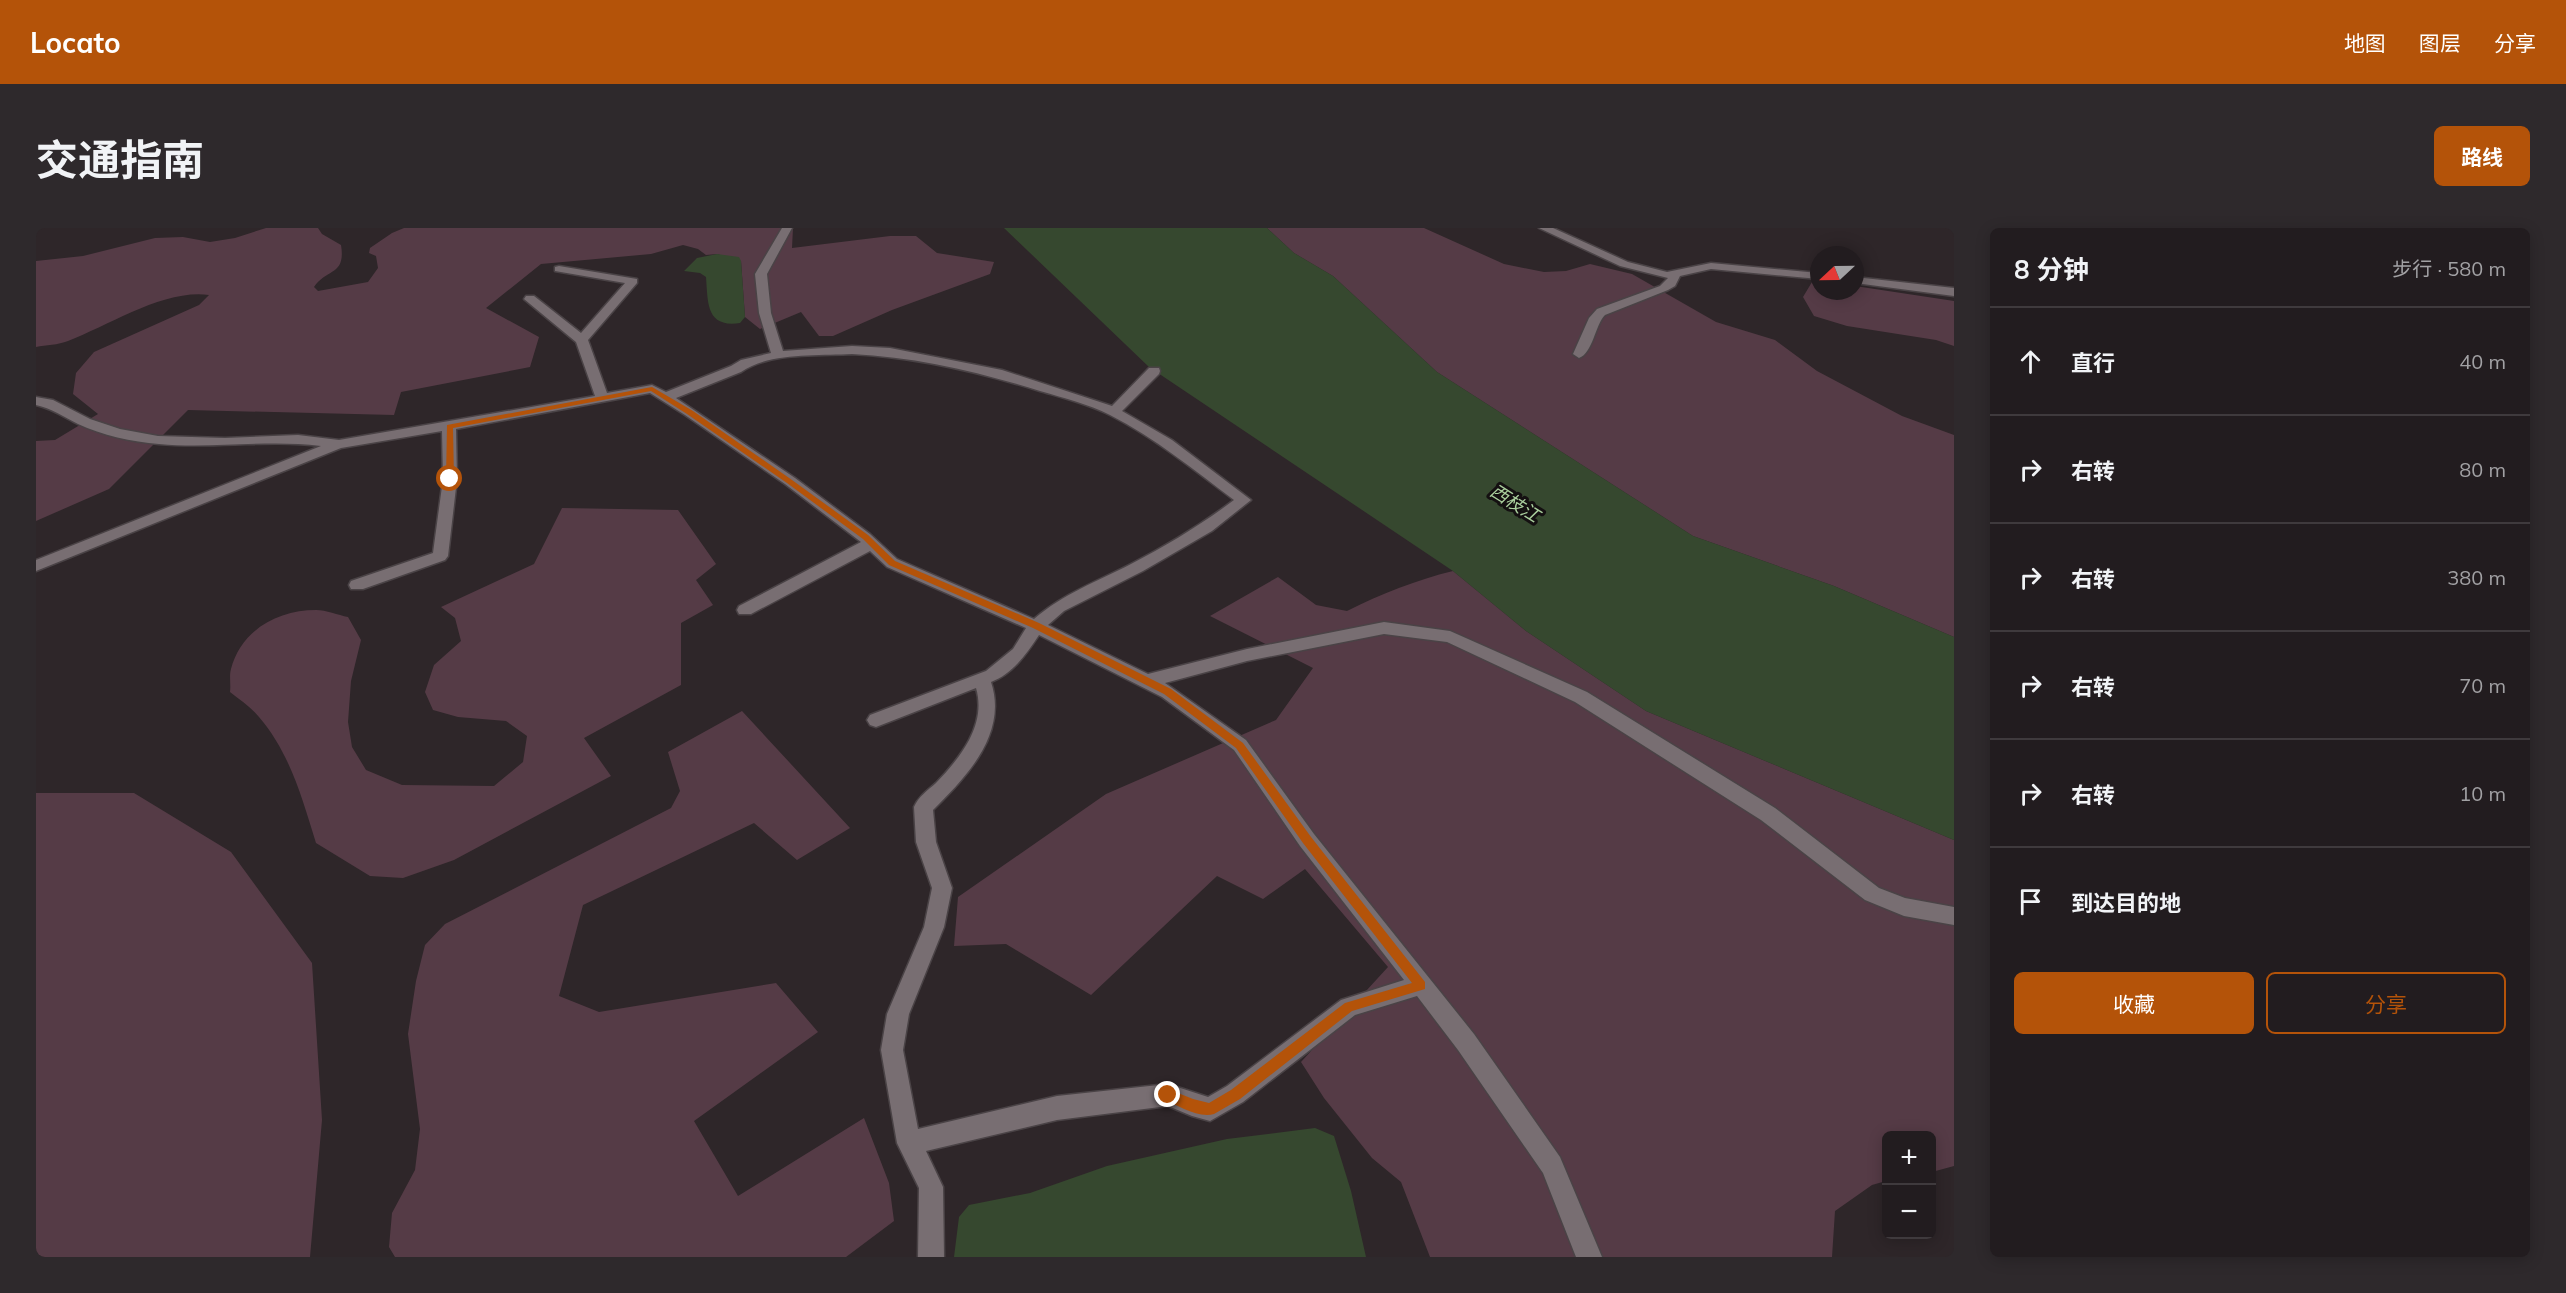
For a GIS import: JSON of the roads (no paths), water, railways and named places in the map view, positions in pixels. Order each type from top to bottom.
[{"type":"street","points":[[778,356],[765,313],[761,274],[787,228]]},
{"type":"street","points":[[1544,228],[1624,264],[1647,271],[1675,274],[1711,266],[1810,275]]},
{"type":"street","points":[[559,269],[633,281],[582,340]]},
{"type":"street","points":[[1579,354],[1595,318],[1601,312],[1664,288],[1671,284],[1675,274]]},
{"type":"street","points":[[1864,281],[1954,292]]},
{"type":"street","points":[[530,299],[582,340],[602,398]]},
{"type":"street","points":[[666,398],[736,369],[745,363],[778,356],[852,350],[890,352],[997,373],[1085,400],[1114,412],[1167,443],[1244,500],[1207,528],[1138,567],[1058,606],[1036,626],[1019,653],[992,675],[876,720]]},
{"type":"street","points":[[1114,412],[1154,371]]},
{"type":"street","points":[[36,566],[339,444],[652,389],[790,481],[872,543],[892,563],[1036,626],[1147,681],[1168,692],[1240,745],[1307,840],[1466,1042],[1552,1165],[1590,1257]]},
{"type":"street","points":[[36,401],[48,403],[85,422],[117,433],[158,440],[298,439],[339,444]]},
{"type":"street","points":[[357,585],[440,556],[450,479],[450,426]]},
{"type":"street","points":[[745,610],[872,543]]},
{"type":"street","points":[[1147,681],[1247,655],[1384,628],[1450,637],[1581,697],[1768,814],[1872,894],[1904,906],[1954,916]]},
{"type":"street","points":[[931,1257],[931,1187],[909,1143],[892,1050],[898,1014],[920,955],[934,927],[942,888],[927,842],[923,807],[963,768],[981,736],[989,705],[982,679]]},
{"type":"street","points":[[909,1143],[1057,1108],[1168,1095],[1192,1106],[1210,1109],[1236,1094],[1349,1007],[1421,985]]},
{"type":"water","name":"西枝江","points":[[1004,228],[1267,228],[1294,253],[1333,276],[1437,372],[1693,536],[1834,586],[1954,637],[1954,840],[1646,711],[1526,631],[1453,571],[1149,367]]},
{"type":"water","points":[[717,254],[739,257],[741,261],[745,317],[740,323],[729,324],[715,317],[711,312],[707,296],[706,277],[700,273],[684,271],[697,258]]},
{"type":"water","points":[[1315,1128],[1334,1136],[1351,1191],[1366,1257],[954,1257],[959,1217],[969,1205],[1030,1193],[1107,1166],[1227,1139]]}]
